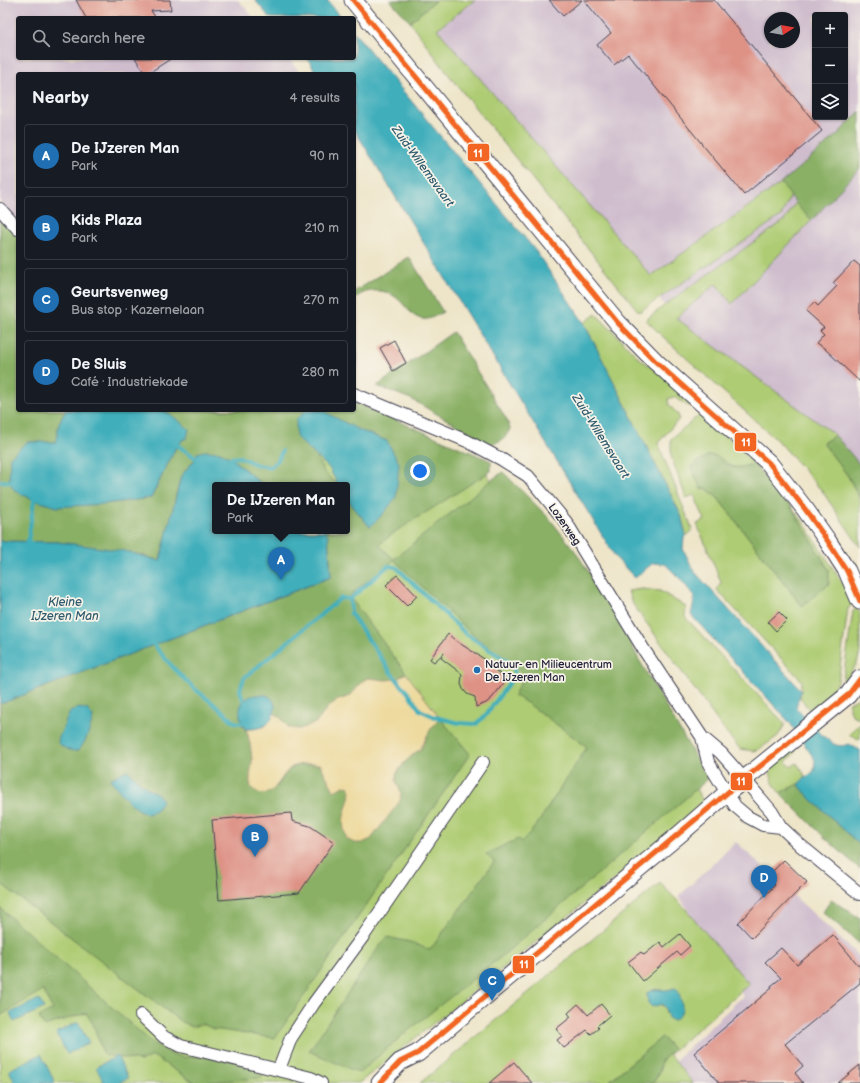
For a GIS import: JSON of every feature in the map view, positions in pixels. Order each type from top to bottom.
[{"type":"main road","points":[[353,0],[618,323],[656,362],[769,463],[805,509],[847,571],[860,584]]},
{"type":"main road","points":[[847,571],[860,602]]},
{"type":"main road","points":[[380,1083],[400,1062],[418,1053],[819,717],[854,693],[860,679]]},
{"type":"main road","points":[[394,1083],[407,1070],[418,1053]]},
{"type":"street","points":[[0,210],[16,227]]},
{"type":"street","name":"Lozerweg","points":[[356,395],[467,441],[501,459],[528,476],[566,522],[644,650],[702,737],[721,753],[744,779],[772,812],[781,828]]},
{"type":"street","name":"Lozerweg","points":[[702,737],[708,762],[735,806],[748,817],[763,825],[781,828]]},
{"type":"street","points":[[279,1070],[290,1038],[364,935],[483,762]]},
{"type":"street","points":[[781,828],[860,894]]},
{"type":"street","points":[[141,1015],[164,1037],[181,1046],[311,1078],[321,1083]]},
{"type":"shaded area","points":[[0,0],[238,0],[252,16],[16,16],[16,60],[290,60],[299,72],[16,72],[16,220],[0,203]]},
{"type":"shaded area","points":[[471,0],[860,0],[860,466],[676,319],[436,29]]},
{"type":"shaded area","points":[[736,842],[860,957],[860,1083],[680,1083],[667,1068],[743,996],[679,896]]},
{"type":"green space","points":[[390,0],[436,0],[410,22]]},
{"type":"green space","points":[[436,0],[475,0],[437,29],[651,276],[781,183],[791,195],[781,216],[639,312],[445,70],[410,22]]},
{"type":"green space","points":[[860,111],[860,168],[812,220],[801,210],[781,183],[836,136]]},
{"type":"green space","points":[[796,202],[812,220],[732,304],[716,284],[676,318],[835,435],[823,443],[848,476],[860,499],[860,547],[822,491],[782,445],[646,320],[670,301],[785,220]]},
{"type":"green space","points":[[0,210],[16,225],[16,412],[65,412],[59,423],[56,442],[27,442],[104,504],[151,498],[177,445],[170,414],[166,412],[356,412],[356,403],[491,461],[491,471],[395,532],[379,545],[394,559],[503,472],[549,518],[575,551],[619,618],[638,658],[708,779],[507,952],[404,1034],[359,1073],[309,1051],[387,937],[410,942],[430,950],[494,862],[486,854],[518,839],[522,842],[538,823],[587,747],[514,695],[525,675],[473,635],[394,560],[349,596],[406,673],[397,679],[385,680],[369,678],[364,680],[350,696],[336,701],[328,707],[317,722],[299,729],[289,728],[280,717],[274,713],[274,703],[241,723],[248,736],[252,761],[277,787],[286,774],[294,767],[304,764],[320,764],[334,790],[344,785],[350,787],[350,791],[371,839],[401,793],[396,781],[396,774],[404,763],[420,750],[430,730],[440,718],[470,754],[275,1038],[213,1029],[203,1024],[192,1027],[180,1021],[0,883],[0,704],[331,577],[327,534],[350,534],[350,503],[370,527],[385,512],[387,441],[359,430],[296,437],[315,454],[324,472],[335,482],[259,482],[231,458],[196,458],[181,476],[160,561],[142,555],[58,542],[0,541]],"holes":[[[127,771],[155,793],[161,801],[158,808],[148,814],[132,804],[110,779]]]},
{"type":"green space","points":[[0,234],[16,390],[16,412],[349,412],[483,468],[639,692],[706,806],[359,1083],[0,1083]]},
{"type":"green space","points":[[409,257],[443,312],[428,319],[423,319],[412,314],[397,298],[391,294],[383,291],[373,291],[361,294],[356,298],[356,291]]},
{"type":"green space","points":[[596,314],[640,359],[657,371],[693,403],[690,407],[674,397],[668,399],[669,405],[678,414],[679,419],[658,443],[692,529],[686,536],[681,515],[584,323]]},
{"type":"green space","points":[[453,332],[507,420],[510,429],[506,436],[499,441],[489,444],[411,399],[377,386]]},
{"type":"green space","points":[[356,346],[358,357],[356,368]]},
{"type":"green space","points":[[706,414],[754,464],[734,467],[723,460],[706,488],[717,497],[802,606],[829,570],[790,505],[802,520],[855,603],[848,608],[838,682],[813,715],[800,697],[802,681],[717,590],[721,582],[697,524],[705,520],[694,495],[686,498],[671,456],[671,439],[699,415]]},
{"type":"green space","points":[[835,435],[860,465],[860,499],[848,476],[823,443]]},
{"type":"green space","points":[[709,455],[720,458],[732,467],[754,464],[790,505],[829,570],[829,584],[802,606],[717,497],[706,488],[701,489],[691,467]]},
{"type":"green space","points":[[642,589],[660,591],[686,607],[685,617],[785,724],[778,736],[758,750],[753,751],[740,749],[727,734],[632,603],[628,591]]},
{"type":"green space","points":[[857,608],[860,614],[860,652],[857,663],[842,686],[853,611]]},
{"type":"green space","points":[[860,698],[860,719],[852,715],[848,703]]},
{"type":"green space","points":[[860,723],[860,740],[849,734]]},
{"type":"green space","points":[[794,747],[795,752],[786,762],[791,767],[797,763],[806,777],[798,784],[780,793],[773,783],[770,770]]},
{"type":"green space","points":[[798,784],[809,797],[860,845],[860,869],[824,837],[780,793]]},
{"type":"green space","points":[[660,883],[684,907],[749,984],[674,1050],[662,1037],[607,1083],[420,1083]],"holes":[[[674,988],[666,1013],[665,1007],[648,999],[647,993],[657,989],[664,991]]]},
{"type":"green space","points":[[831,900],[860,918],[860,944],[823,912]]},
{"type":"green space","points":[[0,908],[150,1041],[171,1054],[183,1057],[214,1056],[266,1067],[261,1078],[195,1083],[153,1056],[141,1061],[104,1055],[93,1024],[86,1013],[44,1026],[39,1017],[53,1010],[43,990],[0,1016]]},
{"type":"green space","points":[[662,1037],[674,1050],[661,1061],[659,1073],[652,1083],[607,1083]]},
{"type":"green space","points":[[669,1054],[693,1083],[652,1083],[659,1073],[661,1061]]},
{"type":"sand","points":[[406,673],[440,718],[430,730],[420,750],[404,763],[396,774],[396,781],[401,793],[400,801],[371,839],[362,843],[354,843],[347,839],[343,824],[349,800],[350,787],[344,786],[334,791],[320,764],[302,764],[292,767],[269,793],[264,794],[254,791],[250,784],[252,756],[246,729],[260,728],[269,721],[274,713],[280,717],[289,728],[299,729],[309,726],[317,722],[328,707],[336,701],[350,696],[364,680],[369,678],[385,680],[397,679]]},
{"type":"water","points":[[255,0],[327,0],[340,16],[268,16]]},
{"type":"water","name":"Zuid-Willemsvaart","points":[[356,34],[535,250],[584,323],[681,515],[686,536],[684,538],[683,549],[694,571],[801,690],[796,708],[804,717],[832,743],[839,746],[848,744],[860,750],[860,845],[809,797],[798,784],[814,771],[815,760],[790,723],[691,615],[695,597],[682,581],[665,564],[653,563],[635,578],[616,558],[356,132],[356,72],[316,72],[308,60],[356,60]]},
{"type":"water","points":[[65,412],[166,412],[189,429],[187,438],[182,440],[180,444],[177,445],[151,498],[104,504],[57,507],[34,500],[15,491],[9,482],[10,457],[27,442],[56,442],[59,423]]},
{"type":"water","points":[[304,412],[325,412],[359,430],[387,441],[399,463],[396,497],[385,512],[370,527],[350,503],[350,482],[336,482],[329,468],[296,437],[296,420]]},
{"type":"water","name":"Kleine IJzeren Man","points":[[204,451],[220,452],[231,458],[259,482],[212,482],[212,534],[327,534],[331,577],[0,704],[0,541],[58,542],[125,551],[160,561],[181,476],[196,458],[197,453]]},
{"type":"water","points":[[256,695],[266,695],[274,701],[274,714],[272,719],[266,725],[258,728],[246,729],[241,719],[240,708],[245,700]]},
{"type":"water","points":[[79,708],[88,710],[93,717],[84,743],[78,751],[72,751],[58,743],[59,737],[70,712]]},
{"type":"water","points":[[127,770],[141,784],[159,796],[161,802],[158,808],[148,814],[136,808],[110,779]]},
{"type":"water","points":[[674,988],[677,989],[679,993],[682,1008],[680,1015],[676,1019],[672,1020],[668,1018],[665,1007],[662,1004],[652,1007],[648,1003],[647,993],[653,990],[667,990]]},
{"type":"water","points":[[39,999],[44,1008],[14,1022],[10,1013]]},
{"type":"water","points":[[78,1022],[89,1043],[67,1054],[56,1033]]},
{"type":"water","points":[[41,1054],[55,1083],[15,1083],[9,1070]]},
{"type":"water","points":[[117,1056],[128,1078],[118,1083],[104,1083],[96,1067]]},
{"type":"building","points":[[76,0],[170,0],[171,10],[151,11],[155,16],[85,16]]},
{"type":"building","points":[[549,0],[582,0],[563,16]]},
{"type":"building","points":[[584,0],[714,0],[822,131],[744,195],[628,54],[614,65],[597,45],[611,33]]},
{"type":"building","points":[[136,60],[169,60],[150,72],[145,72]]},
{"type":"building","points":[[854,261],[860,266],[860,382],[824,348],[816,343],[824,334],[820,330],[824,327],[806,311],[814,302],[818,306],[837,286],[833,283]]},
{"type":"building","points":[[394,340],[406,363],[393,371],[380,348]]},
{"type":"building","points":[[397,575],[417,596],[407,606],[386,585]]},
{"type":"building","points":[[779,612],[787,620],[776,631],[768,622]]},
{"type":"building","name":"Natuur- en Milieucentrum De IJzeren Man","points":[[448,634],[456,641],[489,662],[498,669],[496,671],[507,679],[492,698],[486,703],[476,707],[475,697],[467,694],[463,689],[461,684],[462,674],[441,658],[444,653],[434,662],[430,659]]},
{"type":"building","points":[[291,813],[292,821],[310,826],[334,842],[299,893],[219,900],[212,820]]},
{"type":"building","points":[[784,860],[807,882],[752,938],[738,923],[775,885],[767,877]]},
{"type":"building","points":[[680,934],[690,946],[680,955],[677,952],[643,981],[628,962],[641,952],[644,955],[660,942],[664,947]]},
{"type":"building","points":[[833,935],[860,967],[860,983],[785,1044],[803,1066],[795,1073],[803,1083],[719,1083],[694,1053],[772,988],[771,986],[781,978],[765,962],[781,948],[797,965]]},
{"type":"building","points":[[578,1004],[588,1015],[601,1004],[610,1015],[597,1026],[599,1028],[591,1034],[587,1030],[564,1048],[557,1040],[562,1036],[556,1029],[571,1017],[568,1013]]},
{"type":"building","points":[[514,1062],[532,1083],[489,1083]]},
{"type":"building","points":[[860,1065],[860,1083],[838,1083]]},
{"type":"waterway","points":[[177,445],[196,458]]},
{"type":"waterway","points":[[231,458],[240,457],[257,465],[270,467],[278,460],[282,451]]},
{"type":"waterway","points":[[0,481],[13,482]]},
{"type":"waterway","points":[[26,545],[28,541],[34,500],[32,495]]},
{"type":"waterway","points":[[243,700],[240,690],[244,678],[341,598],[350,599],[388,566],[396,567],[466,634],[513,665],[515,675],[485,716],[476,724],[459,723],[435,717],[420,710],[392,674],[351,614],[350,599]]},
{"type":"waterway","points":[[154,645],[183,678],[194,688],[234,722],[241,723]]},
{"type":"transit line","name":"11","points":[[353,0],[618,323],[656,362],[769,463],[827,540],[847,571],[860,601]]},
{"type":"transit line","name":"11","points":[[380,1083],[400,1062],[418,1053],[727,793],[848,695],[860,679]]},
{"type":"place","name":"De IJzeren Man","points":[[281,580]]},
{"type":"place","name":"Natuur- en Milieucentrum De IJzeren Man","points":[[477,670]]},
{"type":"place","name":"Kids Plaza","points":[[255,857]]},
{"type":"place","name":"De Sluis","points":[[764,898]]},
{"type":"place","name":"Geurtsvenweg","points":[[492,1001]]}]
